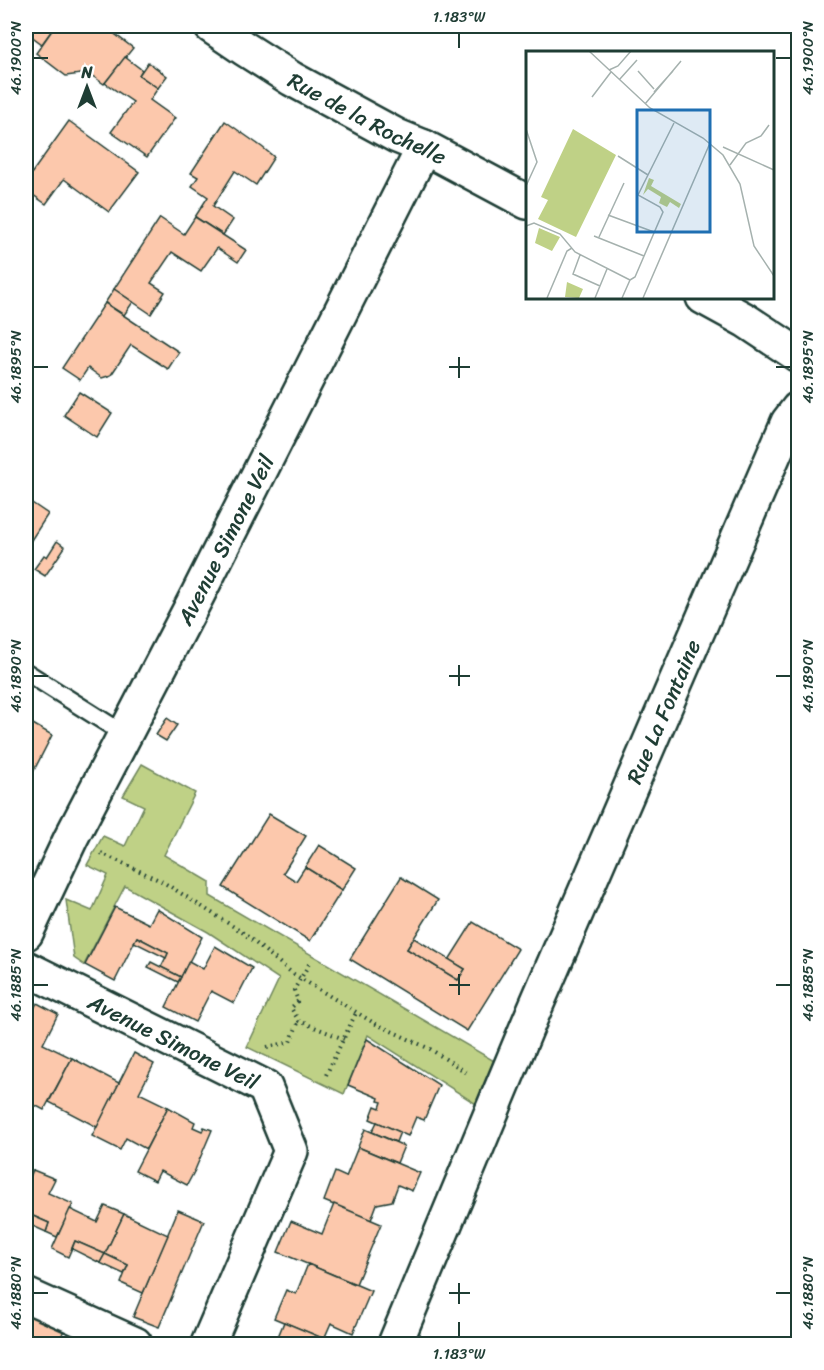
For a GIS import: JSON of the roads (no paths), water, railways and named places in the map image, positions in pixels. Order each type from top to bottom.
[{"type":"street","name":"Rue de la Rochelle","points":[[211,26],[292,79],[397,136],[424,147],[526,201]]},
{"type":"street","name":"Avenue Simone Veil","points":[[26,933],[71,838],[198,594],[424,147]]},
{"type":"street","points":[[705,298],[745,320],[798,355]]},
{"type":"street","name":"Rue La Fontaine","points":[[395,1344],[532,1015],[788,422],[798,410]]},
{"type":"street","name":"Avenue Simone Veil","points":[[26,968],[265,1087],[291,1151],[208,1344]]},
{"type":"street","points":[[26,1295],[135,1344]]},
{"type":"lane","points":[[26,672],[124,734]]}]
